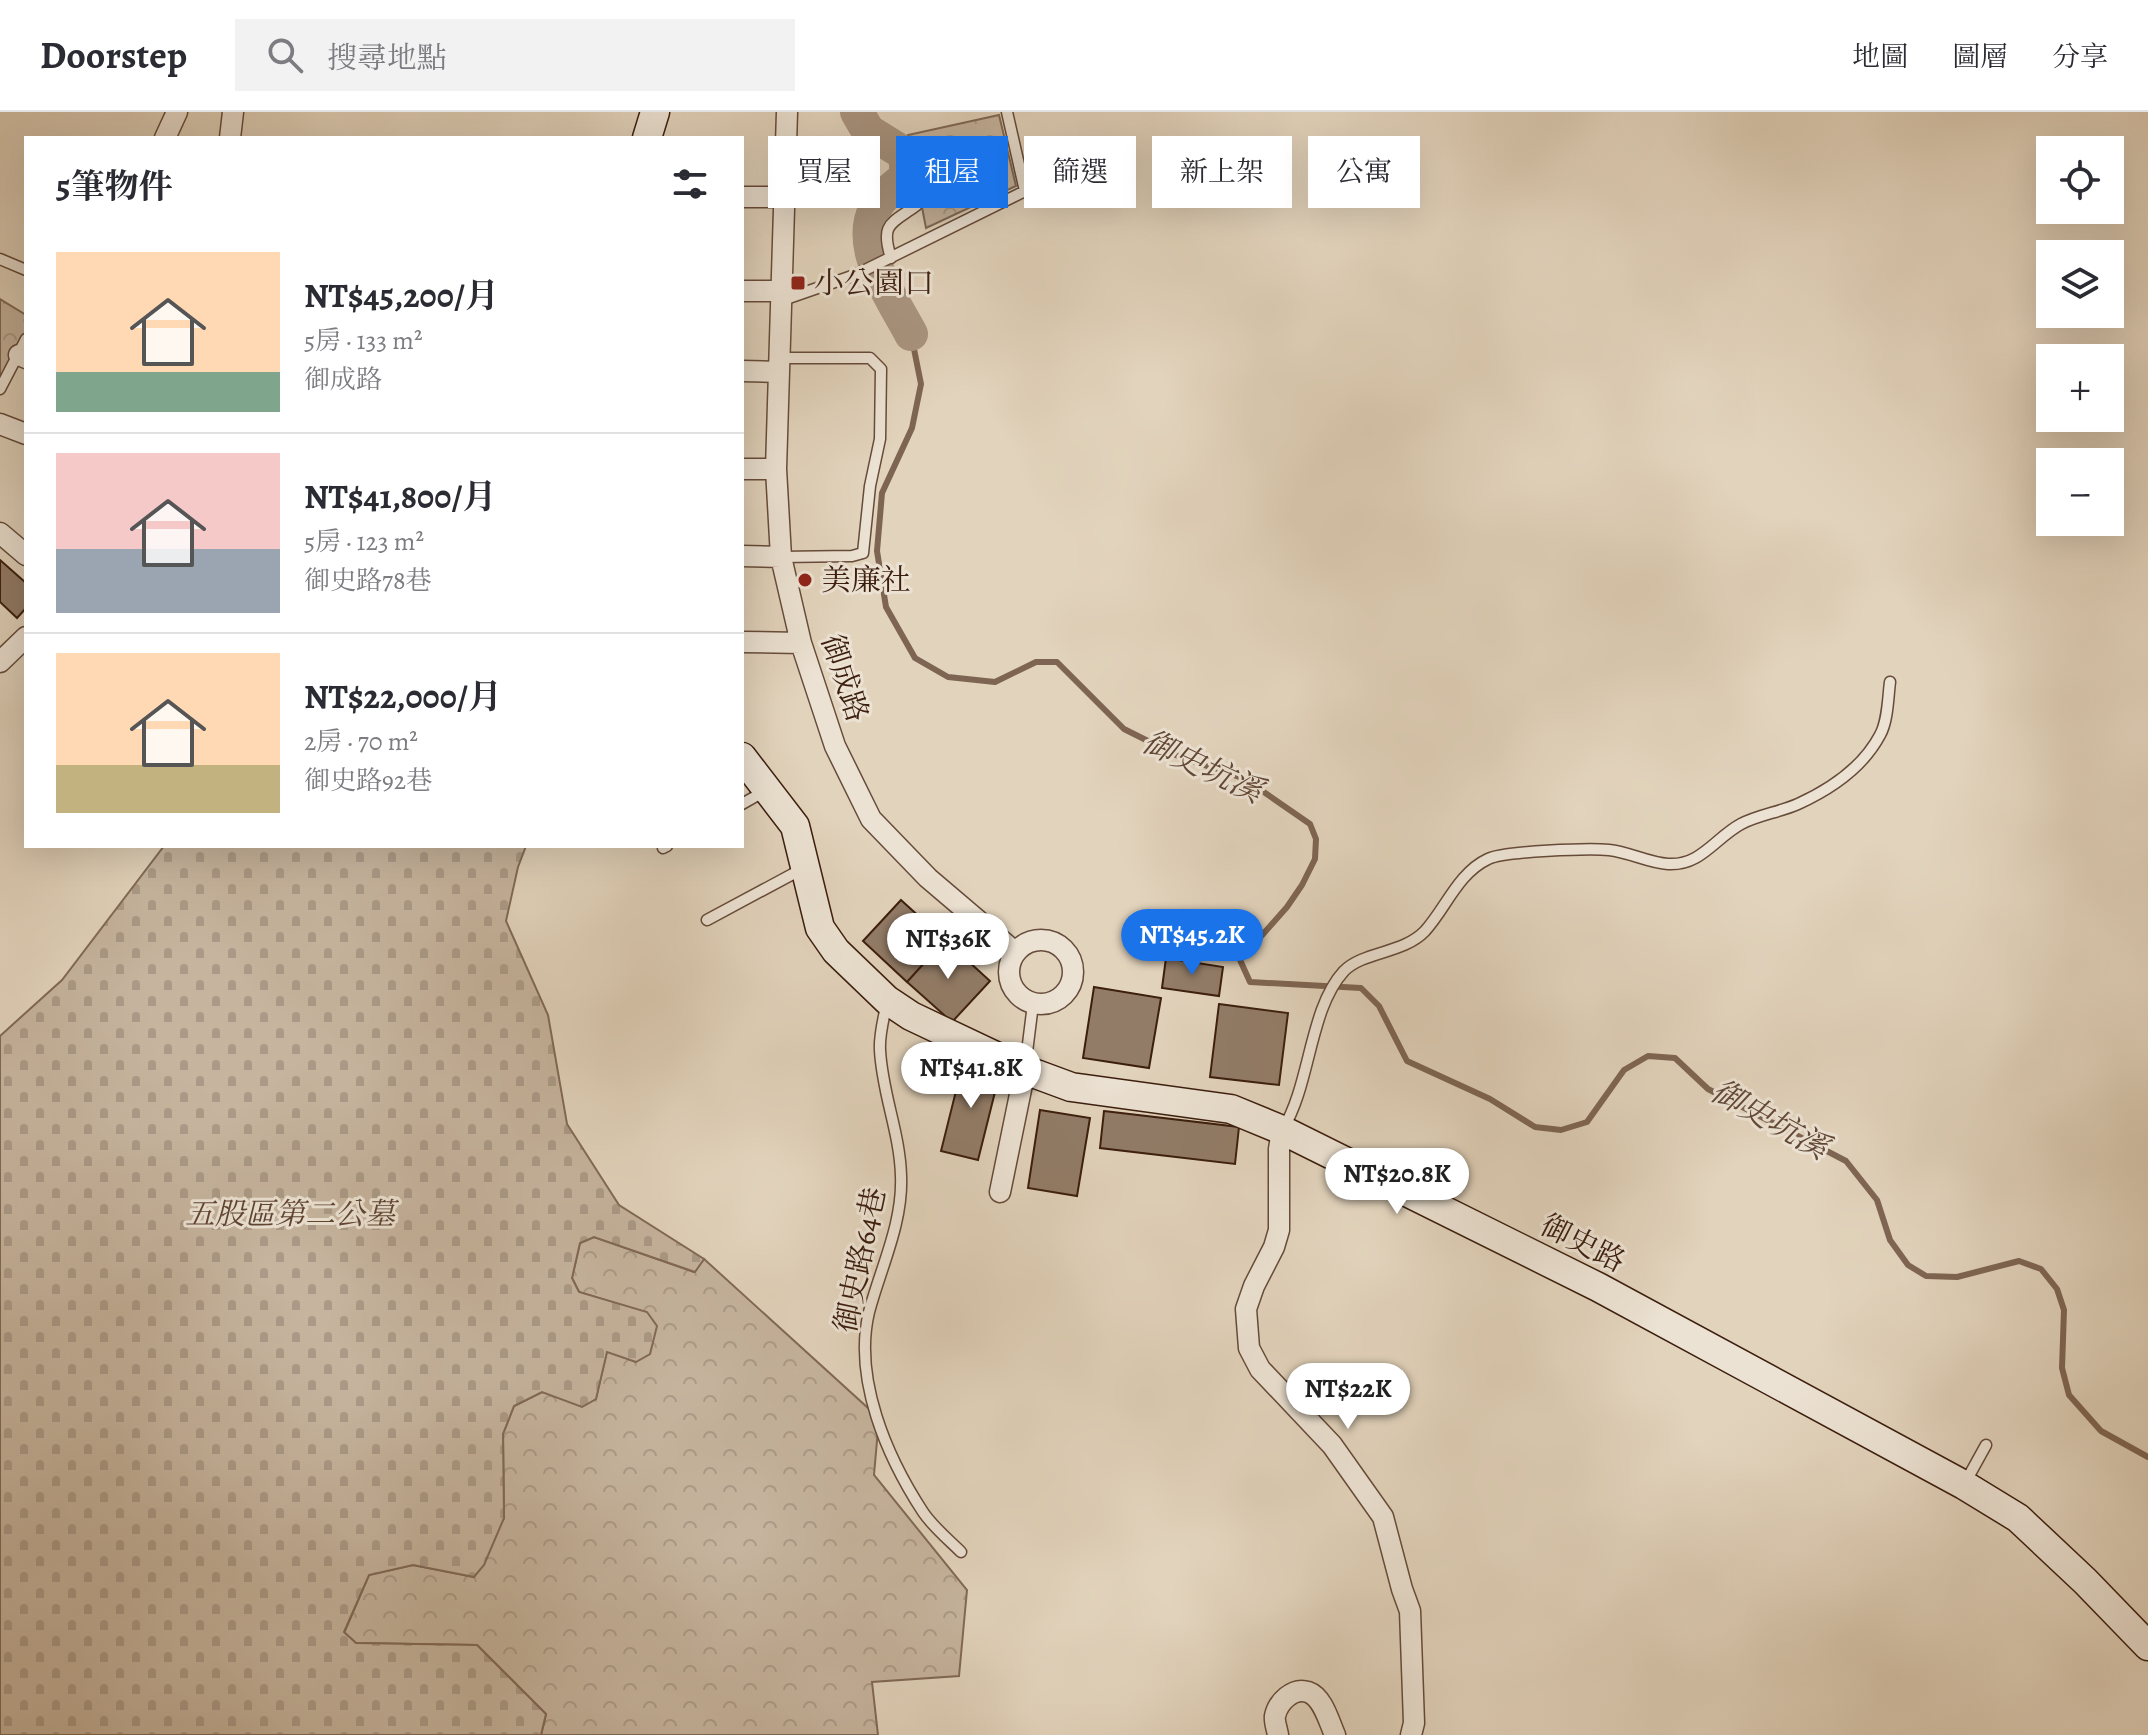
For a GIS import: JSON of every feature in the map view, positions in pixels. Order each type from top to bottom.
[{"type":"street","points":[[166,136],[177,112]]},
{"type":"street","points":[[230,136],[233,112]]},
{"type":"street","points":[[648,136],[655,112]]},
{"type":"street","name":"御成路","points":[[786,136],[787,112]]},
{"type":"street","points":[[744,197],[768,197]]},
{"type":"street","name":"御成路","points":[[783,208],[776,469],[781,557],[801,643],[835,746],[871,819],[928,878],[1015,952]]},
{"type":"street","points":[[744,291],[780,296]]},
{"type":"street","points":[[744,371],[778,365]]},
{"type":"street","points":[[0,424],[24,433]]},
{"type":"street","points":[[744,469],[776,469]]},
{"type":"street","points":[[0,533],[24,553]]},
{"type":"street","points":[[744,556],[781,557]]},
{"type":"street","points":[[0,662],[24,639]]},
{"type":"street","points":[[744,642],[801,643]]},
{"type":"street","name":"御史路","points":[[744,760],[795,826],[820,928],[836,951],[887,1000],[911,1016],[1025,1070],[1071,1087],[1231,1109],[1282,1130],[1598,1287],[1964,1485],[2018,1518],[2148,1646]]},
{"type":"street","points":[[1049,940],[1065,950],[1070,958],[1073,976],[1066,993],[1050,1003],[1033,1004],[1017,994],[1012,987],[1009,969],[1015,952],[1030,941],[1049,940]]},
{"type":"street","points":[[1000,1192],[1025,1070]]},
{"type":"street","points":[[1282,1130],[1279,1149],[1279,1230],[1246,1309],[1249,1348],[1260,1369],[1332,1445],[1383,1517],[1410,1611],[1414,1723],[1411,1735]]},
{"type":"street","points":[[1278,1735],[1275,1717],[1283,1700],[1296,1691],[1309,1692],[1320,1702],[1335,1735]]},
{"type":"lane","points":[[780,296],[855,275],[1025,191],[1007,112]]},
{"type":"lane","points":[[891,258],[885,239],[889,226],[913,208]]},
{"type":"lane","points":[[0,259],[24,269]]},
{"type":"lane","points":[[0,389],[24,350]]},
{"type":"lane","points":[[778,365],[870,358],[881,369],[880,439],[870,486],[863,553],[852,556],[781,557]]},
{"type":"lane","points":[[1282,1130],[1294,1111],[1325,1002],[1345,970],[1371,957],[1400,948],[1424,932],[1469,873],[1490,858],[1538,852],[1608,849],[1667,864],[1689,862],[1705,854],[1740,825],[1799,803],[1851,773],[1882,733],[1890,682]]},
{"type":"lane","points":[[744,803],[767,790]]},
{"type":"lane","points":[[707,920],[805,867]]},
{"type":"lane","name":"御史路64巷","points":[[887,1000],[880,1047],[884,1090],[895,1129],[901,1177],[896,1226],[868,1315],[864,1359],[882,1437],[925,1515],[961,1552]]},
{"type":"lane","points":[[1025,1070],[1033,1004]]},
{"type":"lane","points":[[1964,1485],[1986,1445]]},
{"type":"green space","points":[[999,115],[1004,136],[908,136]]},
{"type":"green space","points":[[1008,153],[1016,186],[1008,190]]},
{"type":"green space","points":[[922,208],[969,208],[926,228]]},
{"type":"green space","points":[[0,299],[24,314],[24,336],[0,380]]},
{"type":"green space","name":"五股區第二公墓","points":[[162,848],[525,848],[506,921],[548,1015],[567,1124],[619,1205],[704,1259],[695,1272],[594,1237],[580,1243],[572,1278],[579,1292],[647,1312],[657,1326],[650,1354],[636,1362],[607,1352],[596,1399],[582,1407],[542,1392],[514,1406],[503,1434],[504,1518],[484,1565],[474,1577],[413,1565],[369,1575],[344,1632],[356,1643],[477,1645],[546,1714],[541,1735],[0,1735],[0,1036],[62,980]]},
{"type":"green space","points":[[594,1237],[694,1272],[704,1259],[879,1418],[874,1475],[967,1590],[959,1676],[872,1682],[878,1735],[541,1735],[546,1714],[477,1645],[356,1643],[344,1633],[369,1575],[413,1565],[474,1577],[504,1518],[503,1434],[514,1406],[542,1392],[596,1398],[607,1351],[636,1362],[647,1313],[579,1292],[572,1278],[580,1243]]},
{"type":"building","points":[[0,560],[24,581],[24,610],[17,618],[0,602]]},
{"type":"building","points":[[901,900],[945,940],[907,982],[863,941]]},
{"type":"building","points":[[945,940],[990,981],[952,1022],[907,982]]},
{"type":"building","points":[[1166,958],[1223,967],[1219,996],[1162,988]]},
{"type":"building","points":[[1094,987],[1161,998],[1149,1068],[1083,1058]]},
{"type":"building","points":[[1219,1004],[1288,1013],[1279,1085],[1210,1077]]},
{"type":"building","points":[[964,1059],[1001,1068],[978,1160],[941,1151]]},
{"type":"building","points":[[1040,1110],[1090,1118],[1077,1196],[1028,1188]]},
{"type":"building","points":[[1104,1111],[1239,1127],[1235,1164],[1100,1148]]},
{"type":"waterway","name":"御史坑溪","points":[[857,112],[868,131],[905,154],[907,176],[876,207],[870,223],[870,239],[878,273],[911,334]]},
{"type":"waterway","name":"御史坑溪","points":[[911,334],[921,384],[912,428],[882,493],[877,551],[886,607],[915,658],[948,677],[995,682],[1036,662],[1057,662],[1124,729],[1178,756],[1245,779],[1310,824],[1316,839],[1315,859],[1302,885],[1287,907],[1240,960],[1250,982],[1361,988],[1379,1006],[1407,1061],[1490,1099],[1535,1127],[1561,1130],[1587,1122],[1624,1070],[1648,1056],[1675,1058],[1708,1089],[1846,1161],[1877,1200],[1890,1240],[1908,1265],[1926,1276],[1957,1277],[2019,1261],[2041,1269],[2057,1289],[2064,1310],[2062,1368],[2069,1395],[2101,1431],[2148,1457]]},
{"type":"place","name":"小公園口","points":[[798,283]]},
{"type":"place","name":"美廉社","points":[[805,580]]}]
